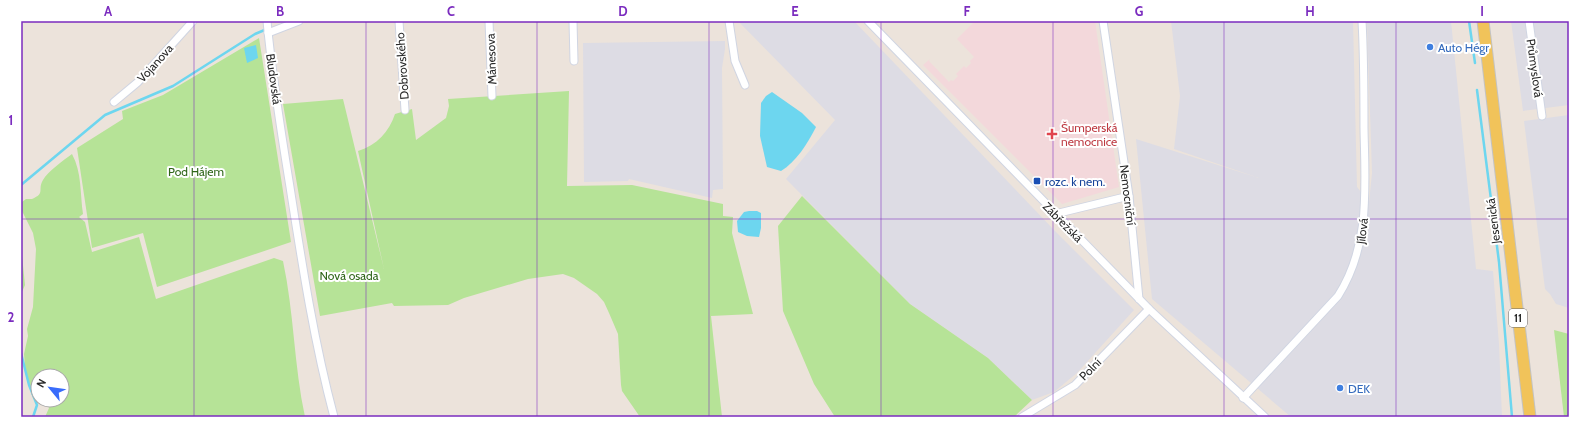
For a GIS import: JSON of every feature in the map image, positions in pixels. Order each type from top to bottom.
[{"type":"main road","name":"Jesenická","points":[[1482,21],[1530,417]]},
{"type":"street","name":"Vojanova","points":[[114,102],[138,82],[193,21]]},
{"type":"street","name":"Bludovská","points":[[267,21],[298,244],[323,376],[334,417]]},
{"type":"street","points":[[268,33],[299,21]]},
{"type":"street","name":"Dobrovského","points":[[399,21],[405,110]]},
{"type":"street","name":"Mánesova","points":[[489,21],[492,96]]},
{"type":"street","points":[[573,21],[574,61]]},
{"type":"street","points":[[729,21],[735,61],[745,85]]},
{"type":"street","name":"Zábřežská","points":[[868,21],[1149,309],[1265,417]]},
{"type":"street","name":"Nemocniční","points":[[1103,21],[1129,196],[1139,299]]},
{"type":"street","name":"Jílová","points":[[1244,398],[1338,296],[1347,282],[1359,251],[1363,227],[1365,183],[1362,21]]},
{"type":"street","name":"Průmyslová","points":[[1529,21],[1542,116]]},
{"type":"street","points":[[1055,214],[1129,196]]},
{"type":"street","name":"Polní","points":[[1022,417],[1075,385],[1149,309]]},
{"type":"shaded area","points":[[738,21],[854,21],[1055,231],[1134,310],[1077,373],[1054,392],[1032,400],[988,358],[910,304],[786,179],[835,120]]},
{"type":"shaded area","name":"Šumperská nemocnice","points":[[975,21],[1095,21],[1119,187],[1062,204],[923,65],[930,59],[929,61],[949,82],[951,80],[953,81],[958,76],[956,74],[964,66],[966,68],[974,57],[957,39]]},
{"type":"shaded area","points":[[1171,21],[1353,21],[1357,187],[1369,202],[1372,173],[1367,21],[1451,21],[1476,269],[1493,271],[1499,344],[1502,417],[1291,417],[1152,299],[1136,139],[1259,178],[1174,149],[1180,96]]},
{"type":"shaded area","points":[[1511,21],[1569,21],[1569,105],[1523,111]]},
{"type":"shaded area","points":[[725,41],[722,68],[723,189],[713,190],[712,198],[629,179],[628,181],[584,182],[583,43]]},
{"type":"shaded area","points":[[1569,115],[1569,308],[1556,304],[1545,289],[1524,121]]},
{"type":"green space","name":"Pod Hájem","points":[[259,38],[291,242],[157,287],[143,233],[92,248],[77,148],[123,119],[122,111],[163,95]]},
{"type":"green space","name":"Nová osada","points":[[569,91],[567,186],[632,185],[723,204],[723,216],[733,217],[732,233],[753,314],[711,316],[722,417],[640,417],[622,391],[618,334],[604,302],[597,294],[574,278],[563,274],[528,279],[464,298],[448,305],[394,306],[392,303],[320,316],[283,104],[343,99],[384,269],[358,151],[371,145],[386,132],[395,114],[412,109],[416,140],[446,118],[449,106],[448,99]]},
{"type":"green space","points":[[72,154],[78,168],[80,183],[83,214],[79,217],[85,222],[92,252],[139,237],[156,299],[274,258],[283,261],[290,300],[298,378],[305,417],[45,417],[49,408],[70,408],[70,368],[30,368],[30,387],[24,354],[28,336],[27,329],[33,307],[36,249],[33,233],[21,209],[22,202],[26,199],[32,199],[39,195],[41,183],[56,166]]},
{"type":"green space","points":[[802,196],[910,304],[988,358],[1032,400],[1014,417],[835,417],[814,384],[783,311],[778,226]]},
{"type":"green space","points":[[21,246],[25,285],[21,294]]},
{"type":"green space","points":[[1554,330],[1569,334],[1569,417],[1564,417]]},
{"type":"water","points":[[256,45],[258,58],[247,63],[244,48]]},
{"type":"water","points":[[772,92],[802,113],[816,127],[801,152],[792,163],[781,171],[767,167],[760,136],[761,103],[766,96]]},
{"type":"water","points":[[757,211],[761,213],[761,228],[759,237],[747,236],[738,232],[737,221],[744,212]]},
{"type":"waterway","points":[[1469,21],[1475,63]]},
{"type":"waterway","points":[[21,185],[105,115],[173,86],[255,34],[267,29]]},
{"type":"waterway","points":[[1477,90],[1499,262],[1512,417]]},
{"type":"waterway","points":[[21,353],[29,385],[37,405],[33,417]]},
{"type":"place","name":"Auto Hégr","points":[[1430,47]]},
{"type":"place","name":"Šumperská nemocnice","points":[[1052,134]]},
{"type":"place","name":"rozc. k nem.","points":[[1037,181]]},
{"type":"place","name":"DEK","points":[[1340,388]]}]
